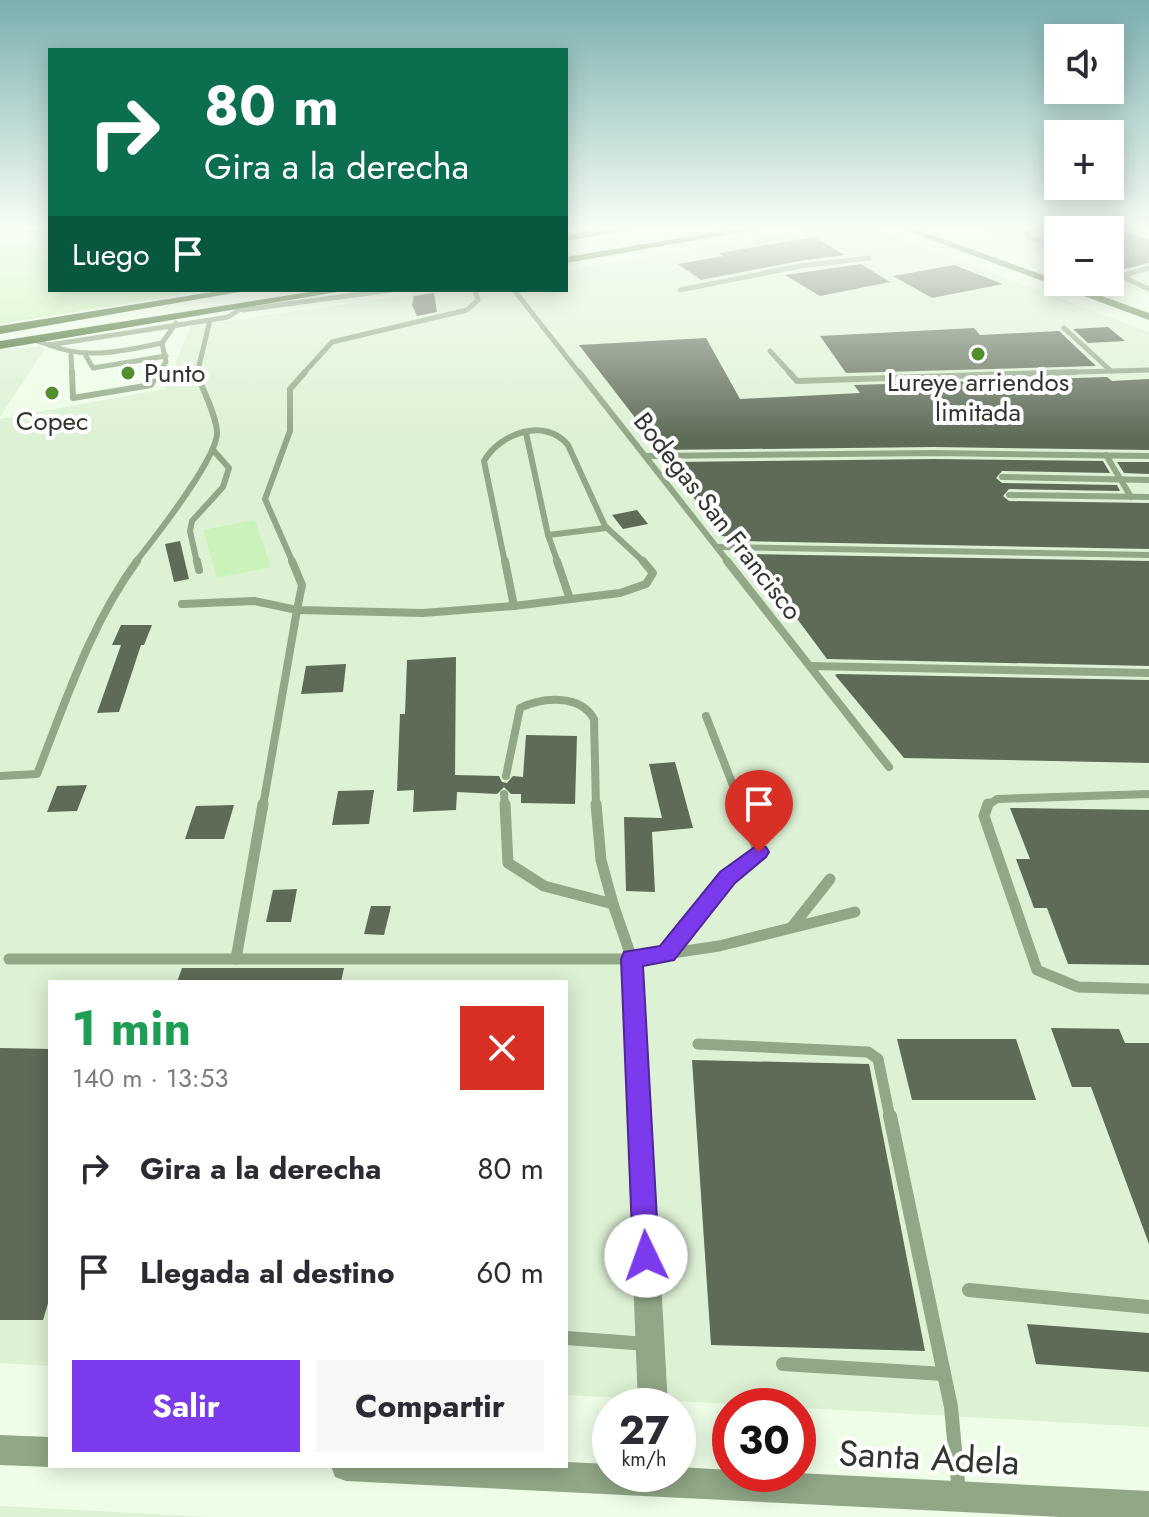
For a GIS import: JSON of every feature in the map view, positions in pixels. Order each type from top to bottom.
[{"type":"main road","points":[[0,330],[203,297]]},
{"type":"main road","points":[[0,345],[177,321],[306,297]]},
{"type":"main road","points":[[1096,297],[1149,317]]},
{"type":"street","points":[[632,959],[652,1388]]},
{"type":"street","points":[[0,1450],[48,1452]]},
{"type":"street","name":"Santa Adela","points":[[398,1468],[592,1475]]},
{"type":"street","name":"Santa Adela","points":[[696,1480],[1149,1506]]},
{"type":"lane","points":[[49,345],[177,321],[210,320],[244,308],[336,297]]},
{"type":"lane","points":[[236,959],[302,585],[265,499],[290,431],[290,389],[332,342],[467,310],[478,300],[477,297]]},
{"type":"lane","name":"Bodegas San Francisco","points":[[519,297],[889,767]]},
{"type":"lane","points":[[0,776],[37,774],[97,625],[114,592],[183,499],[213,450],[218,433],[196,372],[210,320]]},
{"type":"lane","points":[[34,340],[71,355],[86,356],[162,343],[177,321]]},
{"type":"lane","points":[[1064,328],[1111,371]]},
{"type":"lane","points":[[71,355],[73,398],[151,385],[166,362],[162,343]]},
{"type":"lane","points":[[770,351],[797,381],[1149,370]]},
{"type":"lane","points":[[86,356],[93,368],[166,356]]},
{"type":"lane","points":[[182,604],[231,599],[270,600],[297,610],[423,613],[514,606],[620,593],[646,584],[653,573],[641,556],[606,528],[565,440],[552,431],[526,433],[493,445],[484,461],[514,606]]},
{"type":"lane","points":[[526,433],[548,535],[570,599]]},
{"type":"lane","points":[[199,570],[190,531],[192,521],[223,487],[229,468],[213,450]]},
{"type":"lane","points":[[647,456],[934,453],[1149,456]]},
{"type":"lane","points":[[1106,455],[1131,497]]},
{"type":"lane","points":[[1002,477],[1149,480]]},
{"type":"lane","points":[[1009,495],[1149,497]]},
{"type":"lane","points":[[548,535],[606,528]]},
{"type":"lane","points":[[717,547],[1149,555]]},
{"type":"lane","points":[[810,666],[1149,673]]},
{"type":"lane","points":[[506,776],[520,708],[529,703],[565,700],[588,708],[594,719],[597,812],[605,882],[632,959]]},
{"type":"lane","points":[[666,954],[727,877],[759,852],[706,716]]},
{"type":"lane","points":[[504,794],[508,863],[519,874],[548,888],[613,904]]},
{"type":"lane","points":[[1149,794],[997,799],[987,805],[984,816],[1037,970],[1078,987],[1149,989]]},
{"type":"lane","points":[[792,927],[830,879]]},
{"type":"lane","points":[[9,959],[632,959],[719,946],[855,912]]},
{"type":"lane","points":[[698,1044],[868,1052],[878,1059],[951,1407],[959,1497]]},
{"type":"lane","points":[[969,1290],[1149,1307]]},
{"type":"lane","points":[[568,1338],[650,1345]]},
{"type":"lane","points":[[783,1364],[944,1374]]},
{"type":"shaded area","points":[[398,297],[1056,297],[1149,332],[1149,1427],[816,1409],[816,1388],[712,1388],[712,1403],[696,1402],[696,1388],[592,1388],[592,1396],[568,1395],[568,980],[48,980],[48,1366],[0,1363],[0,419],[164,389],[191,326]]},
{"type":"shaded area","points":[[40,346],[45,349],[0,417],[0,350]]},
{"type":"shaded area","points":[[0,1506],[59,1509],[208,1517],[0,1517]]},
{"type":"green space","points":[[0,297],[169,297],[0,324]]},
{"type":"green space","points":[[255,520],[271,567],[217,578],[203,530]]},
{"type":"building","points":[[414,297],[435,297],[437,312],[417,316],[412,305]]},
{"type":"building","points":[[1108,327],[1125,341],[1088,343],[1073,329]]},
{"type":"building","points":[[974,328],[980,335],[1059,331],[1096,366],[846,373],[820,336]]},
{"type":"building","points":[[706,338],[740,399],[860,393],[854,385],[1107,377],[1112,381],[1149,379],[1149,450],[934,447],[660,450],[579,345]]},
{"type":"building","points":[[1103,461],[1110,473],[1002,471],[996,478],[1002,483],[1117,485],[1120,491],[1009,489],[1003,496],[1009,501],[1149,503],[1149,549],[740,541],[737,537],[721,536],[668,462]]},
{"type":"building","points":[[1117,462],[1149,462],[1149,474],[1124,473]]},
{"type":"building","points":[[637,510],[648,524],[623,529],[612,515]]},
{"type":"building","points":[[180,541],[189,579],[174,582],[165,544]]},
{"type":"building","points":[[749,554],[1149,561],[1149,666],[827,659]]},
{"type":"building","points":[[121,625],[152,625],[144,645],[141,645],[119,712],[97,713],[121,645],[112,645]]},
{"type":"building","points":[[456,657],[455,775],[499,776],[502,782],[507,783],[513,776],[523,777],[526,735],[577,736],[575,804],[521,803],[521,794],[511,794],[504,787],[497,794],[457,792],[456,810],[413,812],[414,790],[397,791],[400,714],[405,714],[407,660]]},
{"type":"building","points":[[346,664],[343,692],[301,694],[306,666]]},
{"type":"building","points":[[837,674],[1149,680],[1149,763],[904,758]]},
{"type":"building","points":[[675,762],[693,828],[652,832],[655,892],[626,891],[624,817],[662,818],[649,764]]},
{"type":"building","points":[[87,785],[77,811],[47,812],[57,786]]},
{"type":"building","points":[[374,790],[369,824],[332,825],[338,791]]},
{"type":"building","points":[[234,805],[224,839],[185,839],[196,806]]},
{"type":"building","points":[[1010,808],[1149,810],[1149,965],[1068,964],[1047,908],[1034,908],[1016,859],[1030,859]]},
{"type":"building","points":[[297,889],[291,922],[266,922],[273,890]]},
{"type":"building","points":[[371,906],[391,906],[384,935],[364,934]]},
{"type":"building","points":[[182,968],[344,968],[341,980],[178,980]]},
{"type":"building","points":[[1051,1028],[1119,1029],[1125,1043],[1149,1043],[1149,1244],[1091,1087],[1072,1087]]},
{"type":"building","points":[[897,1039],[1016,1039],[1036,1100],[912,1100]]},
{"type":"building","points":[[0,1048],[48,1049],[48,1304],[43,1320],[0,1320]]},
{"type":"building","points":[[692,1060],[869,1064],[925,1351],[711,1345]]},
{"type":"building","points":[[1027,1324],[1149,1333],[1149,1372],[1036,1364]]},
{"type":"place","name":"Lureye arriendos limitada","points":[[978,354]]},
{"type":"place","name":"Punto","points":[[128,373]]},
{"type":"place","name":"Copec","points":[[52,393]]},
{"type":"route","points":[[646,1256],[632,959],[666,954],[727,877],[759,852]]}]
